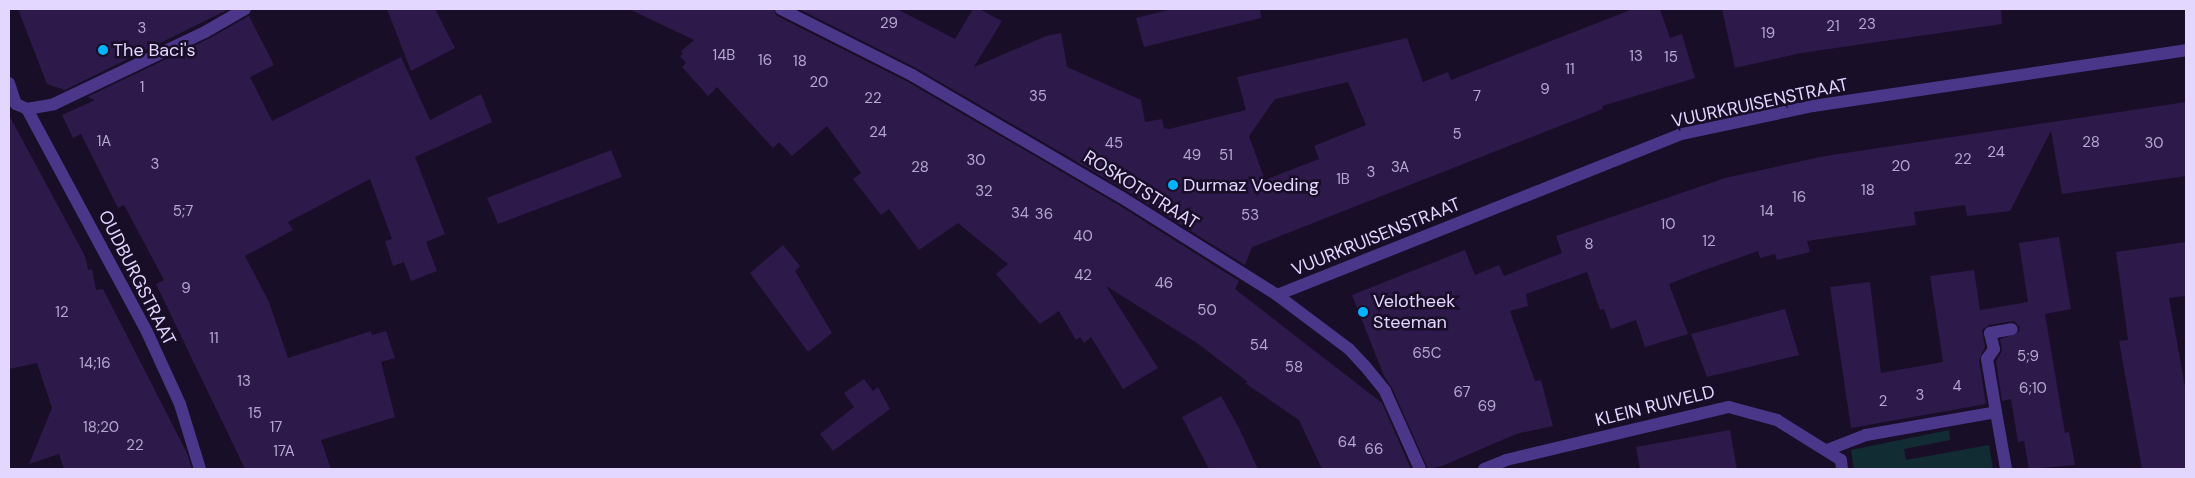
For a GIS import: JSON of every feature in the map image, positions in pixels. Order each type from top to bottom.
[{"type":"street","points":[[17,107],[54,104],[204,32],[245,9]]},
{"type":"street","name":"ROSKOTSTRAAT","points":[[781,9],[920,80],[1121,197],[1277,296],[1349,349],[1365,366],[1385,391],[1420,469]]},
{"type":"street","name":"VUURKRUISENSTRAAT","points":[[1277,296],[1682,134],[1813,106],[2186,50]]},
{"type":"street","name":"OUDBURGSTRAAT","points":[[9,83],[17,107],[147,332],[180,404],[200,469]]},
{"type":"street","points":[[2006,469],[1986,359],[1994,349],[1990,333],[2012,330]]},
{"type":"street","name":"KLEIN RUIVELD","points":[[1484,469],[1506,460],[1729,407],[1777,420],[1841,460],[1842,469]]},
{"type":"street","points":[[1827,450],[1866,435],[1996,412]]},
{"type":"green space","points":[[1949,430],[1950,440],[1904,449],[1906,460],[1989,445],[1993,469],[1854,469],[1851,450]]},
{"type":"building","points":[[18,9],[229,9],[65,90],[47,84]]},
{"type":"building","points":[[387,9],[435,9],[455,48],[411,71]]},
{"type":"building","points":[[629,9],[773,9],[777,16],[908,82],[1117,204],[1239,281],[1235,289],[1382,403],[1411,469],[1322,469],[1299,420],[1245,383],[1248,382],[1197,343],[1106,286],[1158,368],[1123,389],[1091,337],[1084,343],[1080,337],[1076,340],[1059,311],[1040,324],[996,274],[1008,264],[958,223],[919,250],[889,209],[881,215],[853,179],[861,173],[827,126],[792,156],[779,142],[773,148],[717,87],[708,96],[682,67],[686,63],[680,56],[683,54],[681,51],[694,40]]},
{"type":"building","points":[[799,9],[897,9],[955,39],[973,9],[979,9],[1002,21],[974,67],[1046,36],[1061,33],[1067,67],[1141,100],[1145,122],[1162,119],[1164,128],[1169,129],[1246,110],[1237,77],[1407,38],[1423,82],[1448,72],[1451,80],[1633,9],[1660,9],[1670,38],[1682,34],[1695,78],[1602,106],[1603,109],[1252,247],[1245,265],[1125,190],[916,68]],"holes":[[[1348,82],[1366,125],[1314,146],[1319,159],[1265,180],[1249,136],[1275,99]]]},
{"type":"building","points":[[1172,9],[1260,9],[1261,18],[1144,47],[1136,18]]},
{"type":"building","points":[[1722,9],[2001,9],[2002,24],[1801,53],[1735,68]]},
{"type":"building","points":[[249,16],[274,65],[250,77],[272,121],[401,57],[430,120],[481,94],[492,122],[415,157],[445,234],[426,242],[437,271],[411,281],[404,262],[393,266],[385,241],[392,239],[370,179],[288,222],[293,230],[245,256],[269,302],[288,358],[371,331],[372,335],[386,331],[395,358],[381,362],[395,417],[321,440],[331,469],[245,469],[156,284],[164,280],[124,205],[118,208],[81,134],[73,138],[62,115],[95,100],[87,97],[208,39]]},
{"type":"building","points":[[2186,102],[2186,176],[2062,194],[2051,131],[2010,211],[1967,216],[1965,205],[1914,212],[1916,225],[1807,241],[1810,252],[1777,260],[1775,254],[1760,258],[1758,251],[1702,271],[1669,284],[1688,334],[1645,347],[1636,320],[1611,329],[1604,309],[1600,310],[1587,272],[1526,294],[1528,306],[1510,311],[1535,381],[1541,380],[1553,426],[1516,434],[1442,466],[1428,469],[1392,388],[1384,376],[1352,295],[1465,250],[1475,275],[1499,265],[1504,276],[1562,253],[1556,236],[1725,178],[1825,156]]},
{"type":"building","points":[[9,115],[85,256],[88,270],[92,269],[96,290],[103,289],[187,453],[192,469],[64,469],[59,454],[29,464],[52,408],[37,363],[9,369]]},
{"type":"building","points":[[611,150],[622,177],[498,224],[487,198]]},
{"type":"building","points":[[2059,237],[2071,309],[2045,314],[2065,433],[2069,432],[2075,465],[2029,469],[2024,441],[2018,442],[2011,399],[2002,401],[1996,361],[2002,351],[2000,339],[2019,332],[2020,327],[2014,321],[1989,325],[1982,330],[1985,347],[1979,360],[1986,404],[1851,428],[1830,287],[1870,282],[1881,373],[1943,362],[1930,276],[1974,270],[1980,310],[2028,302],[2019,243]]},
{"type":"building","points":[[2186,242],[2186,296],[2169,298],[2186,392],[2186,469],[2142,469],[2119,341],[2128,340],[2116,252]]},
{"type":"building","points":[[783,245],[800,266],[795,271],[832,333],[808,352],[750,273]]},
{"type":"building","points":[[1785,309],[1799,355],[1707,377],[1691,334]]},
{"type":"building","points":[[864,379],[873,391],[878,387],[890,409],[833,451],[820,434],[854,407],[844,393]]},
{"type":"building","points":[[1221,396],[1239,428],[1258,469],[1209,469],[1182,417]]},
{"type":"building","points":[[1730,430],[1737,469],[1640,469],[1636,447]]},
{"type":"place","name":"The Baci's","points":[[103,50]]},
{"type":"place","name":"Durmaz Voeding","points":[[1173,185]]},
{"type":"place","name":"Velotheek Steeman","points":[[1363,312]]}]
